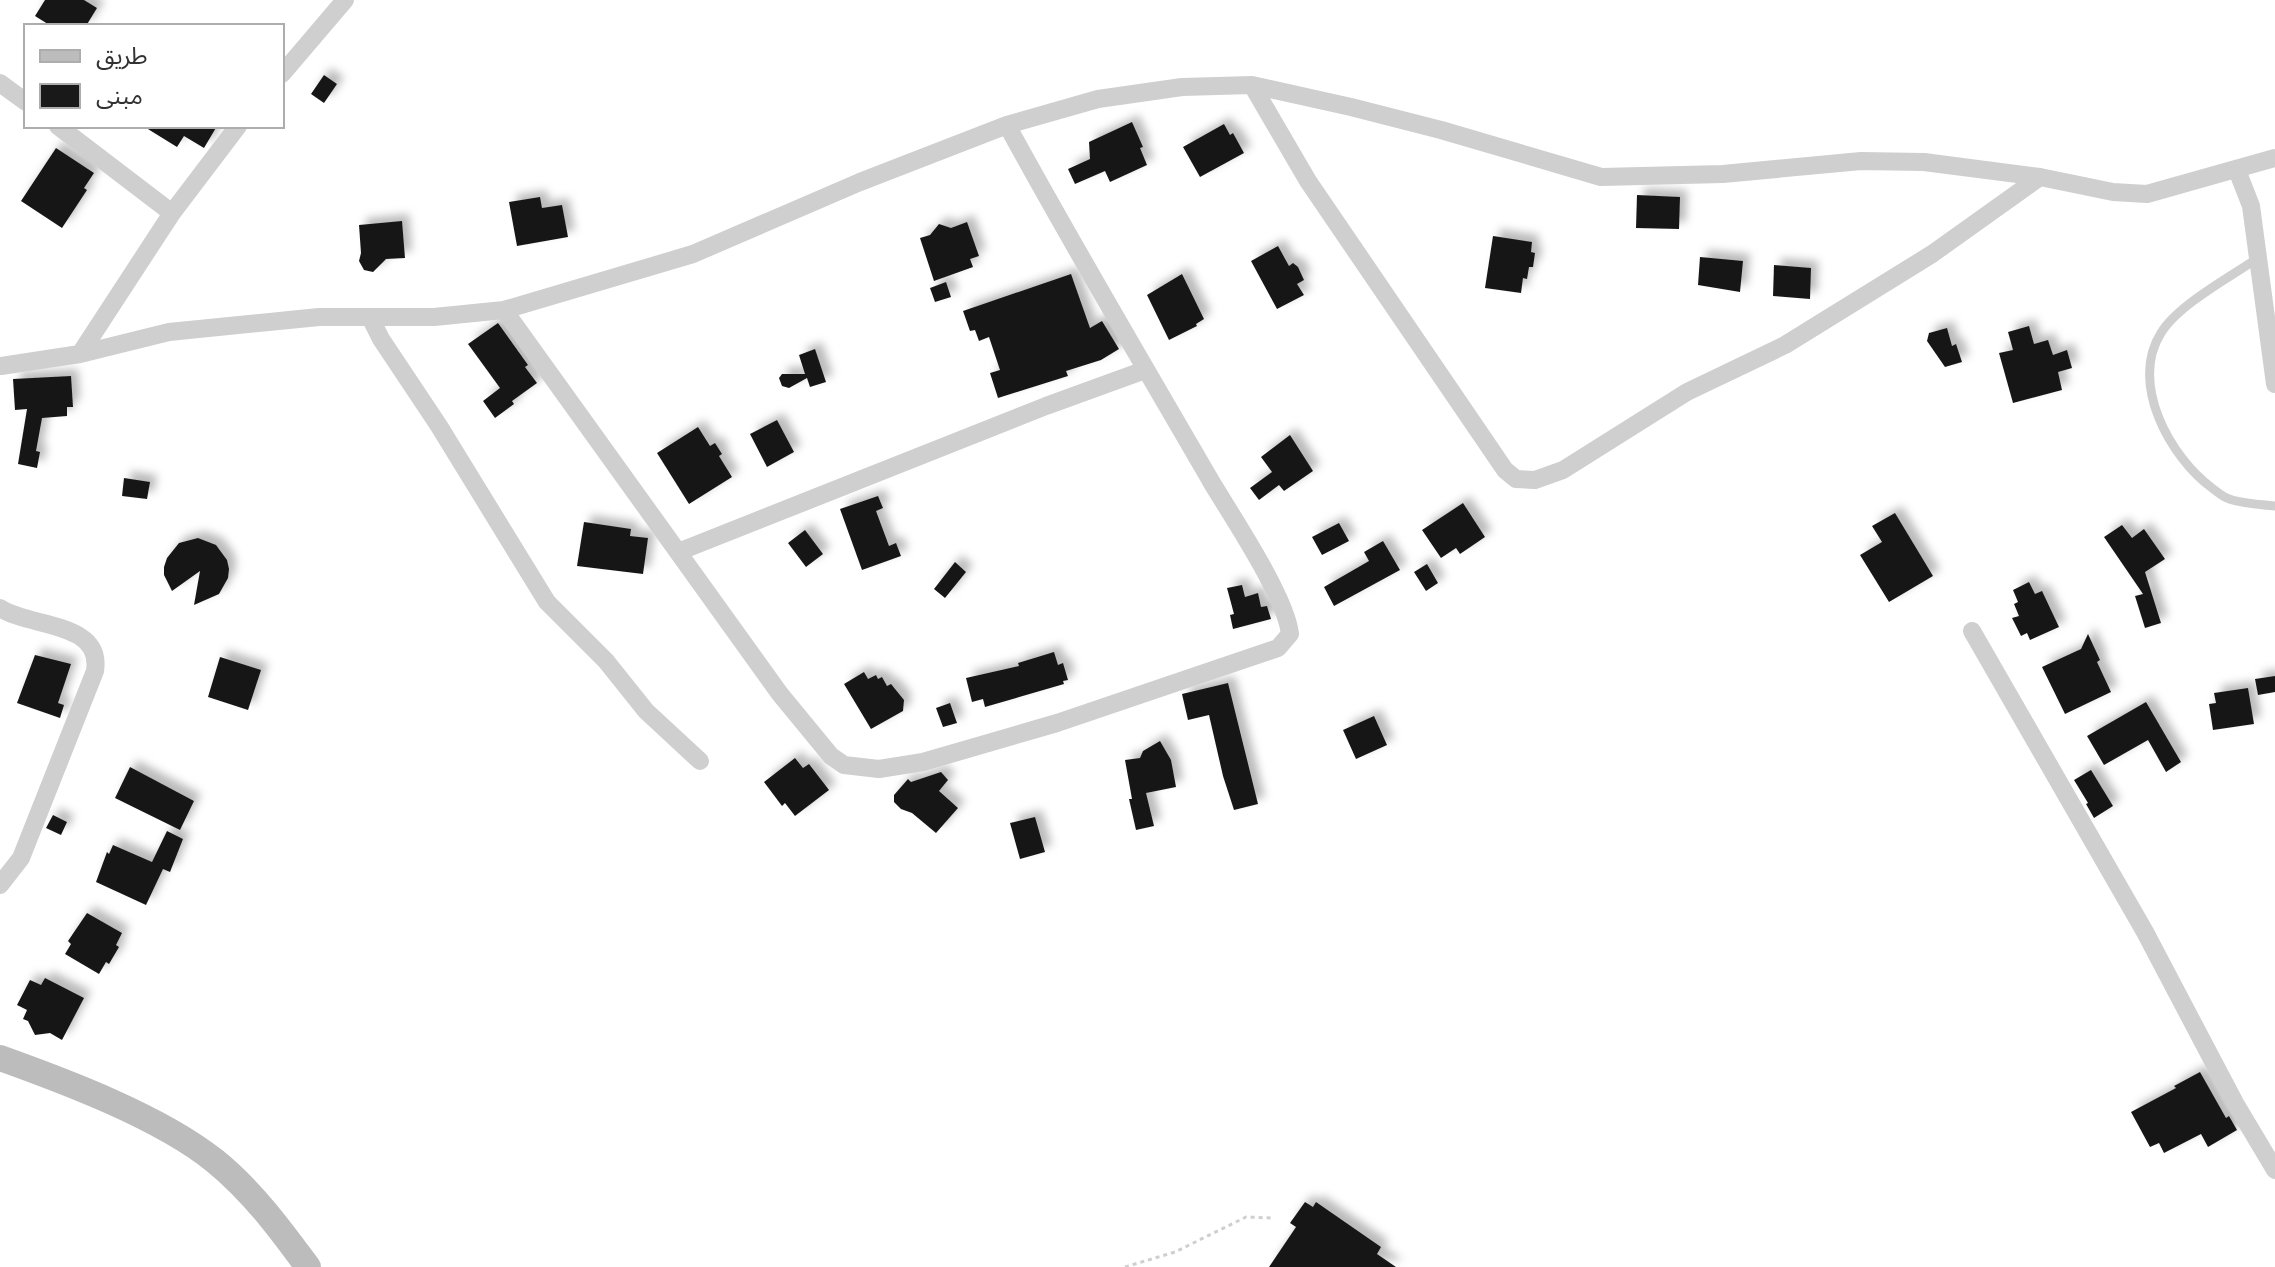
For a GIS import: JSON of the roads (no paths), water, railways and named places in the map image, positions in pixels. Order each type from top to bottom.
[{"type":"street","points":[[284,72],[345,0]]},
{"type":"street","points":[[0,83],[24,101]]},
{"type":"street","points":[[1252,85],[1308,181],[1505,470],[1516,479],[1535,480],[1563,470],[1687,392],[1785,345],[1932,254],[2040,177]]},
{"type":"street","points":[[0,376],[0,366],[80,354],[169,332],[319,317],[434,317],[504,310],[693,254],[860,182],[1007,125],[1098,99],[1182,87],[1252,85],[1351,107],[1601,177],[1723,174],[1877,161],[1924,162],[2040,177],[2113,192],[2147,194],[2275,158]]},
{"type":"street","points":[[504,310],[780,694],[831,756],[844,765],[879,769],[923,762],[1057,723],[1278,648],[1290,634],[1288,619],[1007,125]]},
{"type":"street","points":[[61,128],[172,213]]},
{"type":"street","points":[[80,354],[172,213],[236,128]]},
{"type":"street","points":[[2237,170],[2251,206],[2275,384]]},
{"type":"street","points":[[370,317],[547,602],[606,661],[646,711],[700,761]]},
{"type":"street","points":[[678,552],[1046,406],[1145,370]]},
{"type":"street","points":[[0,608],[16,616],[76,633],[94,648],[97,659],[95,671],[21,858],[0,885]]},
{"type":"street","points":[[1972,631],[2145,932],[2235,1103],[2275,1170]]},
{"type":"street","points":[[0,1058],[111,1103],[186,1142],[213,1160],[256,1200],[308,1267]]},
{"type":"lane","points":[[2258,258],[2176,315],[2161,333],[2152,354],[2150,383],[2157,413],[2193,474],[2226,498],[2275,506]]}]
